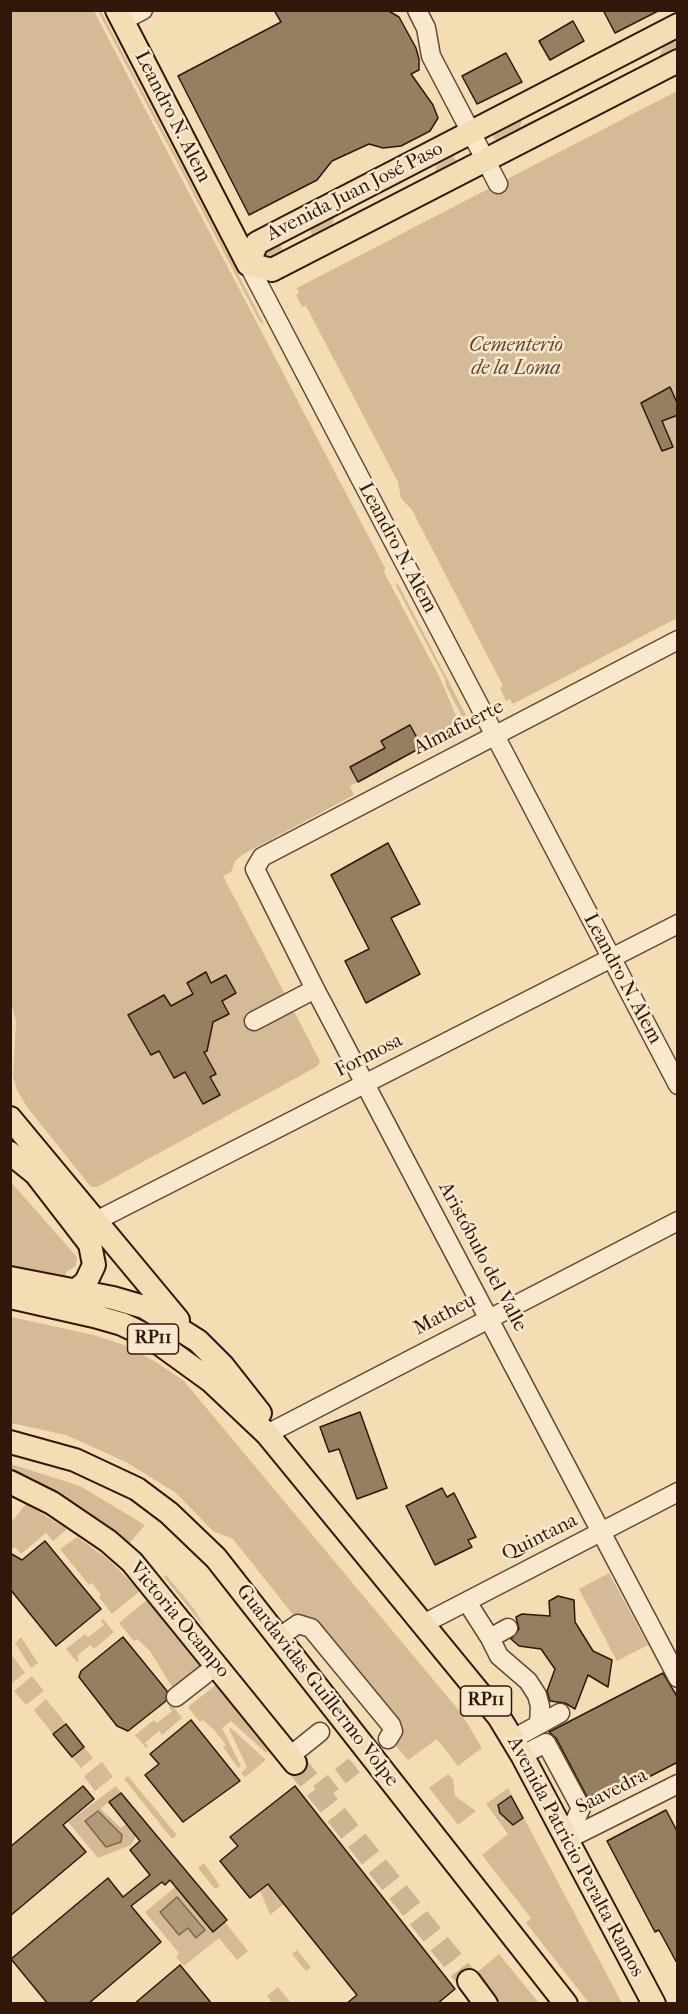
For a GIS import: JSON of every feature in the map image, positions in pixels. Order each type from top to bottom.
[{"type":"main road","name":"Leandro N. Alem","points":[[120,16],[248,264]]},
{"type":"main road","name":"Avenida Juan José Paso","points":[[678,26],[257,243],[248,264],[272,270],[678,61]]},
{"type":"main road","points":[[10,1118],[88,1225],[94,1265],[86,1282],[75,1291]]},
{"type":"main road","points":[[10,1153],[36,1174],[88,1225],[192,1337]]},
{"type":"main road","name":"Avenida Patricio Peralta Ramos","points":[[10,1278],[144,1307],[192,1337],[223,1366],[259,1410],[267,1434]]},
{"type":"main road","name":"Avenida Patricio Peralta Ramos","points":[[10,1298],[122,1324],[153,1339],[211,1380],[267,1434],[482,1695],[517,1747],[654,2004]]},
{"type":"main road","name":"Guardavidas Guillermo Volpe","points":[[10,1442],[55,1453],[95,1468],[154,1501],[216,1558],[566,2004]]},
{"type":"main road","name":"Victoria Ocampo","points":[[10,1482],[52,1503],[117,1549],[147,1578],[293,1759]]},
{"type":"main road","points":[[469,1981],[486,2004]]},
{"type":"street","points":[[120,16],[143,10]]},
{"type":"street","points":[[417,10],[426,28],[431,56],[498,184]]},
{"type":"street","name":"Leandro N. Alem","points":[[248,264],[678,1085]]},
{"type":"street","name":"Almafuerte","points":[[262,857],[678,640]]},
{"type":"street","name":"Aristóbulo del Valle","points":[[262,857],[257,863],[256,875],[678,1678]]},
{"type":"street","name":"Formosa","points":[[88,1225],[678,924]]},
{"type":"street","points":[[254,1022],[315,989]]},
{"type":"street","name":"Matheu","points":[[267,1434],[678,1221]]},
{"type":"street","name":"Quintana","points":[[423,1624],[678,1492]]},
{"type":"street","points":[[467,1602],[499,1656],[528,1681],[537,1695],[540,1706],[539,1724]]},
{"type":"street","points":[[278,1638],[298,1624],[311,1628],[391,1725],[393,1731],[388,1738]]},
{"type":"street","points":[[490,1638],[508,1628]]},
{"type":"street","points":[[176,1697],[217,1665]]},
{"type":"street","points":[[517,1747],[539,1724],[560,1713]]},
{"type":"street","points":[[293,1759],[320,1732]]},
{"type":"street","name":"Saavedra","points":[[566,1840],[678,1784]]},
{"type":"green space","points":[[10,11],[94,11],[385,568],[384,572],[441,680],[459,723],[457,728],[350,786],[354,795],[242,855],[235,861],[231,872],[223,876],[320,1061],[318,1066],[97,1187],[91,1187],[27,1107],[17,1090],[13,1076],[16,1022],[10,998]]},
{"type":"green space","points":[[98,11],[101,11],[264,324],[260,322]]},
{"type":"green space","points":[[677,35],[677,53],[498,142],[493,137],[494,130],[524,113],[520,127],[659,57],[666,40]]},
{"type":"green space","name":"Cementerio de la Loma","points":[[677,91],[677,618],[513,704],[510,699],[506,701],[500,688],[503,686],[412,510],[401,498],[398,482],[306,306],[302,307],[296,295],[299,293],[297,288]]},
{"type":"green space","points":[[452,154],[457,163],[315,237],[311,234],[310,227],[336,210],[332,225],[435,172],[438,157]]},
{"type":"green space","points":[[279,243],[284,252],[267,263],[260,252]]},
{"type":"green space","points":[[397,582],[466,715],[462,717],[446,686],[445,679],[396,586]]},
{"type":"green space","points":[[10,1181],[77,1257],[76,1266],[66,1272],[65,1281],[11,1269]]},
{"type":"green space","points":[[11,1317],[94,1335],[124,1345],[156,1362],[184,1381],[461,1713],[482,1748],[458,1766],[437,1739],[408,1760],[395,1745],[403,1733],[400,1725],[321,1626],[307,1616],[294,1616],[233,1539],[213,1531],[176,1493],[126,1462],[66,1435],[11,1423]]},
{"type":"green space","points":[[11,1464],[80,1486],[145,1525],[129,1544],[148,1563],[148,1568],[11,1474]]},
{"type":"green space","points":[[26,1504],[67,1529],[53,1541],[46,1533],[21,1554],[15,1547],[11,1550],[11,1523]]},
{"type":"green space","points":[[77,1537],[109,1560],[140,1591],[112,1614],[92,1583],[89,1585],[60,1549]]},
{"type":"green space","points":[[609,1573],[648,1645],[617,1661],[579,1589]]},
{"type":"green space","points":[[166,1575],[194,1609],[206,1629],[164,1577]]},
{"type":"green space","points":[[147,1600],[203,1670],[175,1692],[150,1651],[137,1639],[134,1641],[119,1623]]},
{"type":"green space","points":[[103,1619],[114,1632],[94,1649],[90,1645],[77,1656],[79,1660],[77,1662],[66,1649],[85,1634],[88,1637],[104,1625],[101,1621]]},
{"type":"green space","points":[[21,1637],[38,1663],[31,1668],[15,1643]]},
{"type":"green space","points":[[11,1654],[25,1673],[12,1683],[11,1681]]},
{"type":"green space","points":[[32,1676],[44,1691],[26,1705],[14,1691]]},
{"type":"green space","points":[[216,1685],[268,1751],[266,1753],[231,1721],[222,1728],[241,1766],[238,1768],[223,1747],[226,1745],[214,1730],[203,1720],[200,1722],[188,1707]]},
{"type":"green space","points":[[46,1699],[66,1724],[53,1734],[34,1710]]},
{"type":"green space","points":[[172,1705],[182,1718],[162,1735],[159,1731],[145,1743],[148,1746],[146,1748],[135,1735],[154,1720],[157,1723],[172,1711],[169,1707]]},
{"type":"green space","points":[[231,1728],[266,1760],[245,1777],[241,1773],[247,1767],[229,1729]]},
{"type":"green space","points":[[84,1747],[93,1758],[81,1768],[72,1757]]},
{"type":"green space","points":[[102,1762],[113,1777],[95,1791],[84,1776]]},
{"type":"green space","points":[[448,1774],[453,1779],[455,1796],[476,1811],[458,1825],[429,1788]]},
{"type":"green space","points":[[128,1776],[177,1835],[172,1839],[124,1779]]},
{"type":"green space","points":[[116,1786],[175,1860],[136,1836],[131,1845],[98,1858],[68,1822]],"holes":[[[109,1802],[126,1824],[121,1828],[101,1808]]]},
{"type":"green space","points":[[508,1788],[622,2003],[589,2003],[526,1923],[531,1918],[482,1855],[508,1834],[486,1804]]},
{"type":"green space","points":[[204,1863],[220,1886],[215,1889],[198,1868]]},
{"type":"green space","points":[[185,1879],[213,1931],[225,1922],[248,1951],[237,1960],[219,1938],[184,1966],[176,1957],[179,1953],[145,1912]]},
{"type":"green space","points":[[268,1884],[284,1904],[270,1915],[260,1890]]},
{"type":"green space","points":[[297,1950],[311,1967],[306,1971],[292,1954]]},
{"type":"green space","points":[[499,1954],[539,2003],[495,2003],[474,1975]]},
{"type":"green space","points":[[278,1987],[291,2003],[272,2003],[267,1996]]},
{"type":"shaded area","points":[[98,1811],[122,1835],[121,1842],[106,1847],[85,1821]]},
{"type":"shaded area","points":[[177,1897],[205,1930],[196,1938],[188,1928],[179,1935],[160,1912]]},
{"type":"building","points":[[274,10],[387,10],[399,17],[416,48],[419,59],[419,70],[411,74],[433,105],[438,118],[430,131],[401,146],[383,148],[369,144],[332,161],[317,180],[249,215],[178,76],[281,22]]},
{"type":"building","points":[[603,10],[660,10],[615,33]]},
{"type":"building","points":[[573,21],[584,41],[550,60],[539,41]]},
{"type":"building","points":[[506,53],[522,82],[477,104],[462,76]]},
{"type":"building","points":[[670,387],[678,405],[678,415],[662,421],[673,447],[662,451],[641,403]]},
{"type":"building","points":[[410,725],[422,747],[358,782],[350,767],[385,748],[381,741]]},
{"type":"building","points":[[388,843],[420,904],[391,918],[420,974],[366,1003],[345,961],[369,949],[331,875]]},
{"type":"building","points":[[206,972],[211,983],[226,975],[236,993],[222,1001],[229,1014],[213,1022],[207,1051],[204,1052],[216,1074],[210,1077],[220,1095],[203,1104],[185,1072],[174,1078],[159,1051],[151,1055],[128,1015],[164,995],[171,1006],[193,994],[187,983]]},
{"type":"building","points":[[360,1412],[387,1488],[357,1499],[339,1449],[329,1452],[320,1427]]},
{"type":"building","points":[[442,1488],[447,1497],[454,1493],[476,1537],[468,1540],[472,1547],[435,1565],[406,1506]]},
{"type":"building","points":[[45,1541],[101,1609],[56,1646],[10,1589],[10,1553],[22,1560]]},
{"type":"building","points":[[558,1596],[574,1600],[575,1622],[593,1651],[612,1660],[608,1687],[588,1675],[575,1709],[565,1703],[550,1701],[547,1691],[555,1669],[541,1649],[519,1646],[511,1639],[519,1629],[516,1617],[522,1614],[550,1616],[549,1601]]},
{"type":"building","points":[[123,1637],[167,1691],[166,1701],[128,1731],[117,1726],[79,1677],[81,1671]]},
{"type":"building","points":[[663,1673],[678,1698],[678,1762],[592,1806],[556,1738],[549,1732]]},
{"type":"building","points":[[191,1720],[240,1781],[183,1822],[145,1775],[159,1764],[150,1754]]},
{"type":"building","points":[[66,1724],[84,1747],[72,1757],[53,1734]]},
{"type":"building","points":[[83,1786],[94,1799],[63,1825],[86,1852],[10,1916],[10,1847]]},
{"type":"building","points":[[295,1786],[455,1989],[437,2004],[346,2004],[357,1995],[268,1884],[250,1898],[220,1861],[238,1846],[230,1837]]},
{"type":"building","points":[[121,1793],[227,1920],[213,1932],[170,1880],[165,1885],[162,1882],[131,1906],[161,1942],[88,2004],[48,2004],[11,1959],[108,1878],[123,1897],[150,1875],[130,1850],[140,1841],[109,1802]]},
{"type":"building","points":[[511,1796],[523,1818],[513,1825],[500,1813],[498,1805]]},
{"type":"building","points":[[666,1810],[678,1833],[678,1965],[659,1930],[655,1932],[607,1841]]},
{"type":"building","points":[[180,1965],[212,2004],[134,2004]]},
{"type":"tunnel","points":[[319,1793],[388,1739]]},
{"type":"tunnel","points":[[295,1763],[469,1981]]}]
